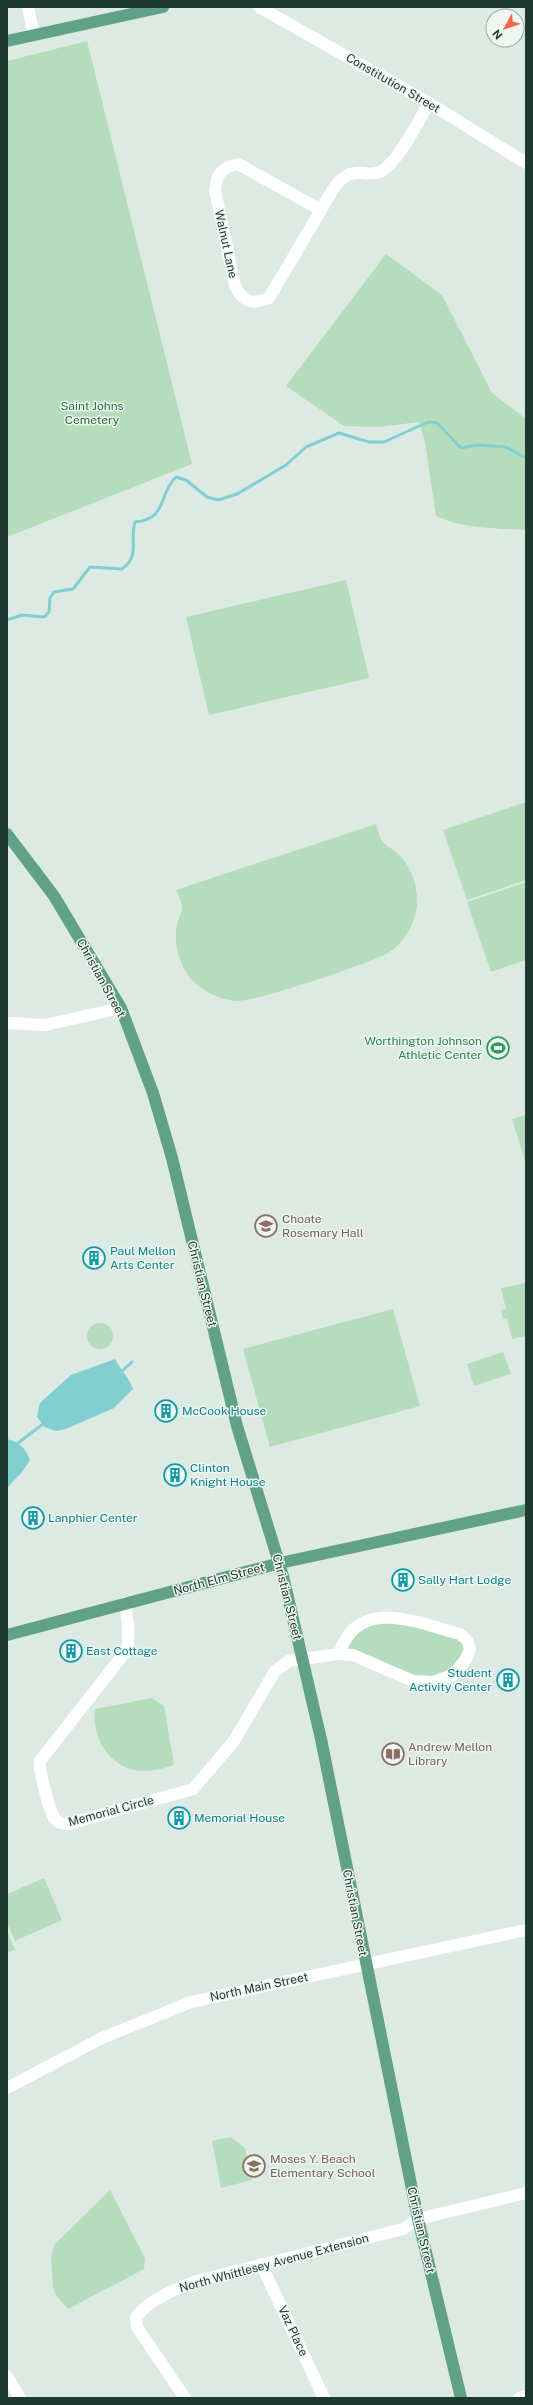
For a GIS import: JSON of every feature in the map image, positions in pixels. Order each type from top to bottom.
[{"type":"main road","points":[[7,41],[163,7]]},
{"type":"main road","name":"Christian Street","points":[[7,834],[54,896],[120,1008],[153,1093],[172,1158],[237,1426],[280,1563],[321,1739],[365,1963],[418,2219],[461,2398]]},
{"type":"main road","name":"North Elm Street","points":[[7,1635],[280,1563],[526,1510]]},
{"type":"street","points":[[28,7],[34,34]]},
{"type":"street","name":"Constitution Street","points":[[259,7],[429,103],[526,163]]},
{"type":"street","name":"Walnut Lane","points":[[321,210],[238,164],[227,167],[217,177],[215,190],[235,286],[240,297],[247,301],[258,303],[269,298],[321,210],[338,181],[354,173],[370,174],[380,172],[390,165],[429,103]]},
{"type":"street","points":[[7,1023],[45,1025],[120,1008]]},
{"type":"street","name":"Memorial Circle","points":[[124,1603],[129,1641],[126,1651],[40,1761],[40,1769],[53,1812],[56,1820],[62,1824],[68,1824],[193,1789],[234,1741],[275,1671],[289,1661],[302,1658]]},
{"type":"street","points":[[302,1658],[339,1654],[353,1655],[413,1681],[424,1682],[444,1679],[452,1675],[466,1659],[470,1649],[467,1640],[460,1634],[399,1616],[377,1619],[358,1624],[348,1633],[339,1654]]},
{"type":"street","name":"North Main Street","points":[[7,2088],[102,2038],[177,2006],[365,1963],[526,1930]]},
{"type":"street","name":"North Whittlesey Avenue Extension","points":[[185,2398],[137,2327],[136,2317],[141,2311],[171,2291],[197,2281],[403,2229],[418,2219],[526,2193]]},
{"type":"street","name":"Vaz Place","points":[[261,2264],[324,2398]]},
{"type":"street","points":[[7,2376],[20,2398]]},
{"type":"street","points":[[519,2398],[526,2396]]},
{"type":"green space","name":"Saint Johns Cemetery","points":[[87,41],[192,464],[7,537],[7,61]]},
{"type":"green space","points":[[386,254],[442,295],[492,393],[526,419],[526,530],[469,526],[436,516],[425,442],[419,422],[379,427],[344,426],[286,386]]},
{"type":"green space","points":[[346,580],[369,678],[209,715],[186,617]]},
{"type":"green space","points":[[526,802],[526,880],[467,900],[443,830]]},
{"type":"green space","points":[[376,824],[382,841],[396,852],[406,863],[415,883],[417,904],[415,917],[407,934],[394,949],[384,955],[343,971],[248,1000],[236,1001],[218,997],[200,987],[191,979],[183,967],[178,953],[176,932],[182,907],[176,890]]},
{"type":"green space","points":[[526,882],[526,960],[491,972],[467,902]]},
{"type":"green space","points":[[526,1115],[526,1164],[512,1119]]},
{"type":"green space","points":[[526,1283],[526,1336],[512,1339],[507,1318],[503,1319],[501,1310],[506,1309],[501,1288]]},
{"type":"green space","points":[[393,1309],[420,1406],[270,1447],[243,1349]]},
{"type":"green space","points":[[100,1323],[109,1327],[113,1336],[109,1345],[100,1349],[91,1345],[87,1336],[91,1327]]},
{"type":"green space","points":[[503,1352],[511,1374],[474,1386],[467,1364]]},
{"type":"green space","points":[[399,1617],[467,1640],[463,1664],[444,1679],[406,1678],[340,1650],[358,1624]]},
{"type":"green space","points":[[152,1698],[164,1706],[174,1765],[144,1771],[133,1770],[122,1766],[113,1759],[100,1742],[96,1731],[95,1709]]},
{"type":"green space","points":[[44,1878],[62,1920],[15,1941],[7,1923],[7,1894]]},
{"type":"green space","points":[[7,1931],[15,1950],[7,1953]]},
{"type":"green space","points":[[231,2137],[245,2148],[252,2180],[221,2188],[212,2141]]},
{"type":"green space","points":[[110,2190],[145,2258],[144,2269],[68,2309],[55,2294],[53,2287],[51,2258],[54,2245]]},
{"type":"water","points":[[115,1359],[133,1389],[114,1408],[66,1429],[56,1431],[45,1427],[37,1417],[39,1405],[42,1401],[71,1375]]},
{"type":"water","points":[[7,1439],[22,1446],[30,1460],[22,1472],[7,1488]]},
{"type":"waterway","points":[[7,620],[22,615],[44,617],[49,612],[50,598],[54,592],[73,589],[90,567],[122,569],[128,564],[133,553],[133,529],[135,522],[145,520],[153,516],[158,511],[170,484],[176,477],[186,480],[207,497],[218,500],[237,494],[286,465],[306,447],[339,433],[369,442],[384,442],[428,422],[437,423],[461,448],[476,445],[506,447],[526,458]]},
{"type":"waterway","points":[[122,1371],[132,1362]]},
{"type":"waterway","points":[[18,1443],[43,1424]]},
{"type":"place","name":"Worthington Johnson Athletic Center","points":[[498,1048]]},
{"type":"place","name":"Choate Rosemary Hall","points":[[266,1226]]},
{"type":"place","name":"Paul Mellon Arts Center","points":[[94,1258]]},
{"type":"place","name":"McCook House","points":[[166,1411]]},
{"type":"place","name":"Clinton Knight House","points":[[175,1475]]},
{"type":"place","name":"Lanphier Center","points":[[33,1518]]},
{"type":"place","name":"Sally Hart Lodge","points":[[403,1580]]},
{"type":"place","name":"East Cottage","points":[[71,1651]]},
{"type":"place","name":"Student Activity Center","points":[[508,1680]]},
{"type":"place","name":"Andrew Mellon Library","points":[[393,1754]]},
{"type":"place","name":"Memorial House","points":[[179,1818]]},
{"type":"place","name":"Moses Y. Beach Elementary School","points":[[254,2166]]}]
